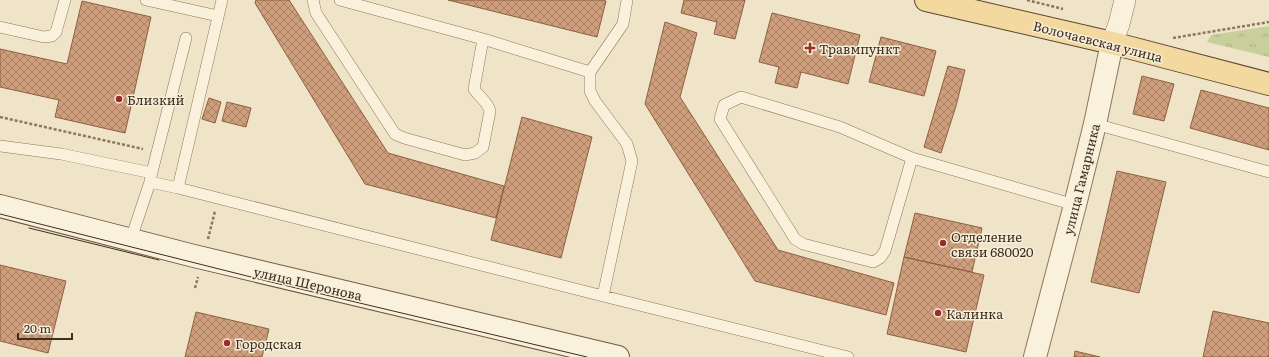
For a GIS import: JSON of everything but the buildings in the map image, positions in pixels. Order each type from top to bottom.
[{"type":"main road","name":"Волочаевская улица","points":[[926,0],[1112,43],[1269,84]]},
{"type":"main road","name":"улица Гамарника","points":[[1035,357],[1095,124],[1112,43]]},
{"type":"main road","name":"улица Шеронова","points":[[0,206],[203,258],[608,356]]},
{"type":"street","name":"улица Гамарника","points":[[1112,43],[1119,24],[1125,0]]},
{"type":"lane","points":[[0,27],[44,37],[52,36],[56,32],[65,0]]},
{"type":"lane","points":[[146,0],[218,16]]},
{"type":"lane","points":[[178,188],[222,0]]},
{"type":"lane","points":[[313,0],[316,13],[395,134],[404,138],[465,155],[475,153],[483,147],[490,111],[488,105],[474,89],[483,39]]},
{"type":"lane","points":[[340,0],[483,39],[590,72]]},
{"type":"lane","points":[[603,296],[632,161],[627,144],[590,91],[590,72],[623,24],[627,0]]},
{"type":"lane","points":[[131,239],[151,178],[186,38]]},
{"type":"lane","points":[[912,158],[885,252],[880,258],[873,262],[803,244],[795,239],[720,119],[724,106],[741,97],[840,127],[912,158],[1075,205]]},
{"type":"lane","points":[[1095,124],[1269,172]]},
{"type":"lane","points":[[0,146],[61,154],[151,178],[178,188],[848,357]]},
{"type":"path","points":[[1172,38],[1269,22]]},
{"type":"path","points":[[0,117],[157,152]]},
{"type":"path","points":[[195,288],[218,198]]},
{"type":"green space","points":[[1269,26],[1269,57],[1207,42],[1211,35]]},
{"type":"tram line","points":[[0,214],[271,282],[587,357]]},
{"type":"tram line","points":[[29,228],[159,260]]},
{"type":"place","name":"Травмпункт","points":[[810,48]]},
{"type":"place","name":"Близкий","points":[[119,99]]},
{"type":"place","name":"Отделение связи 680020","points":[[943,243]]},
{"type":"place","name":"Калинка","points":[[938,313]]},
{"type":"place","name":"Городская","points":[[227,343]]}]
